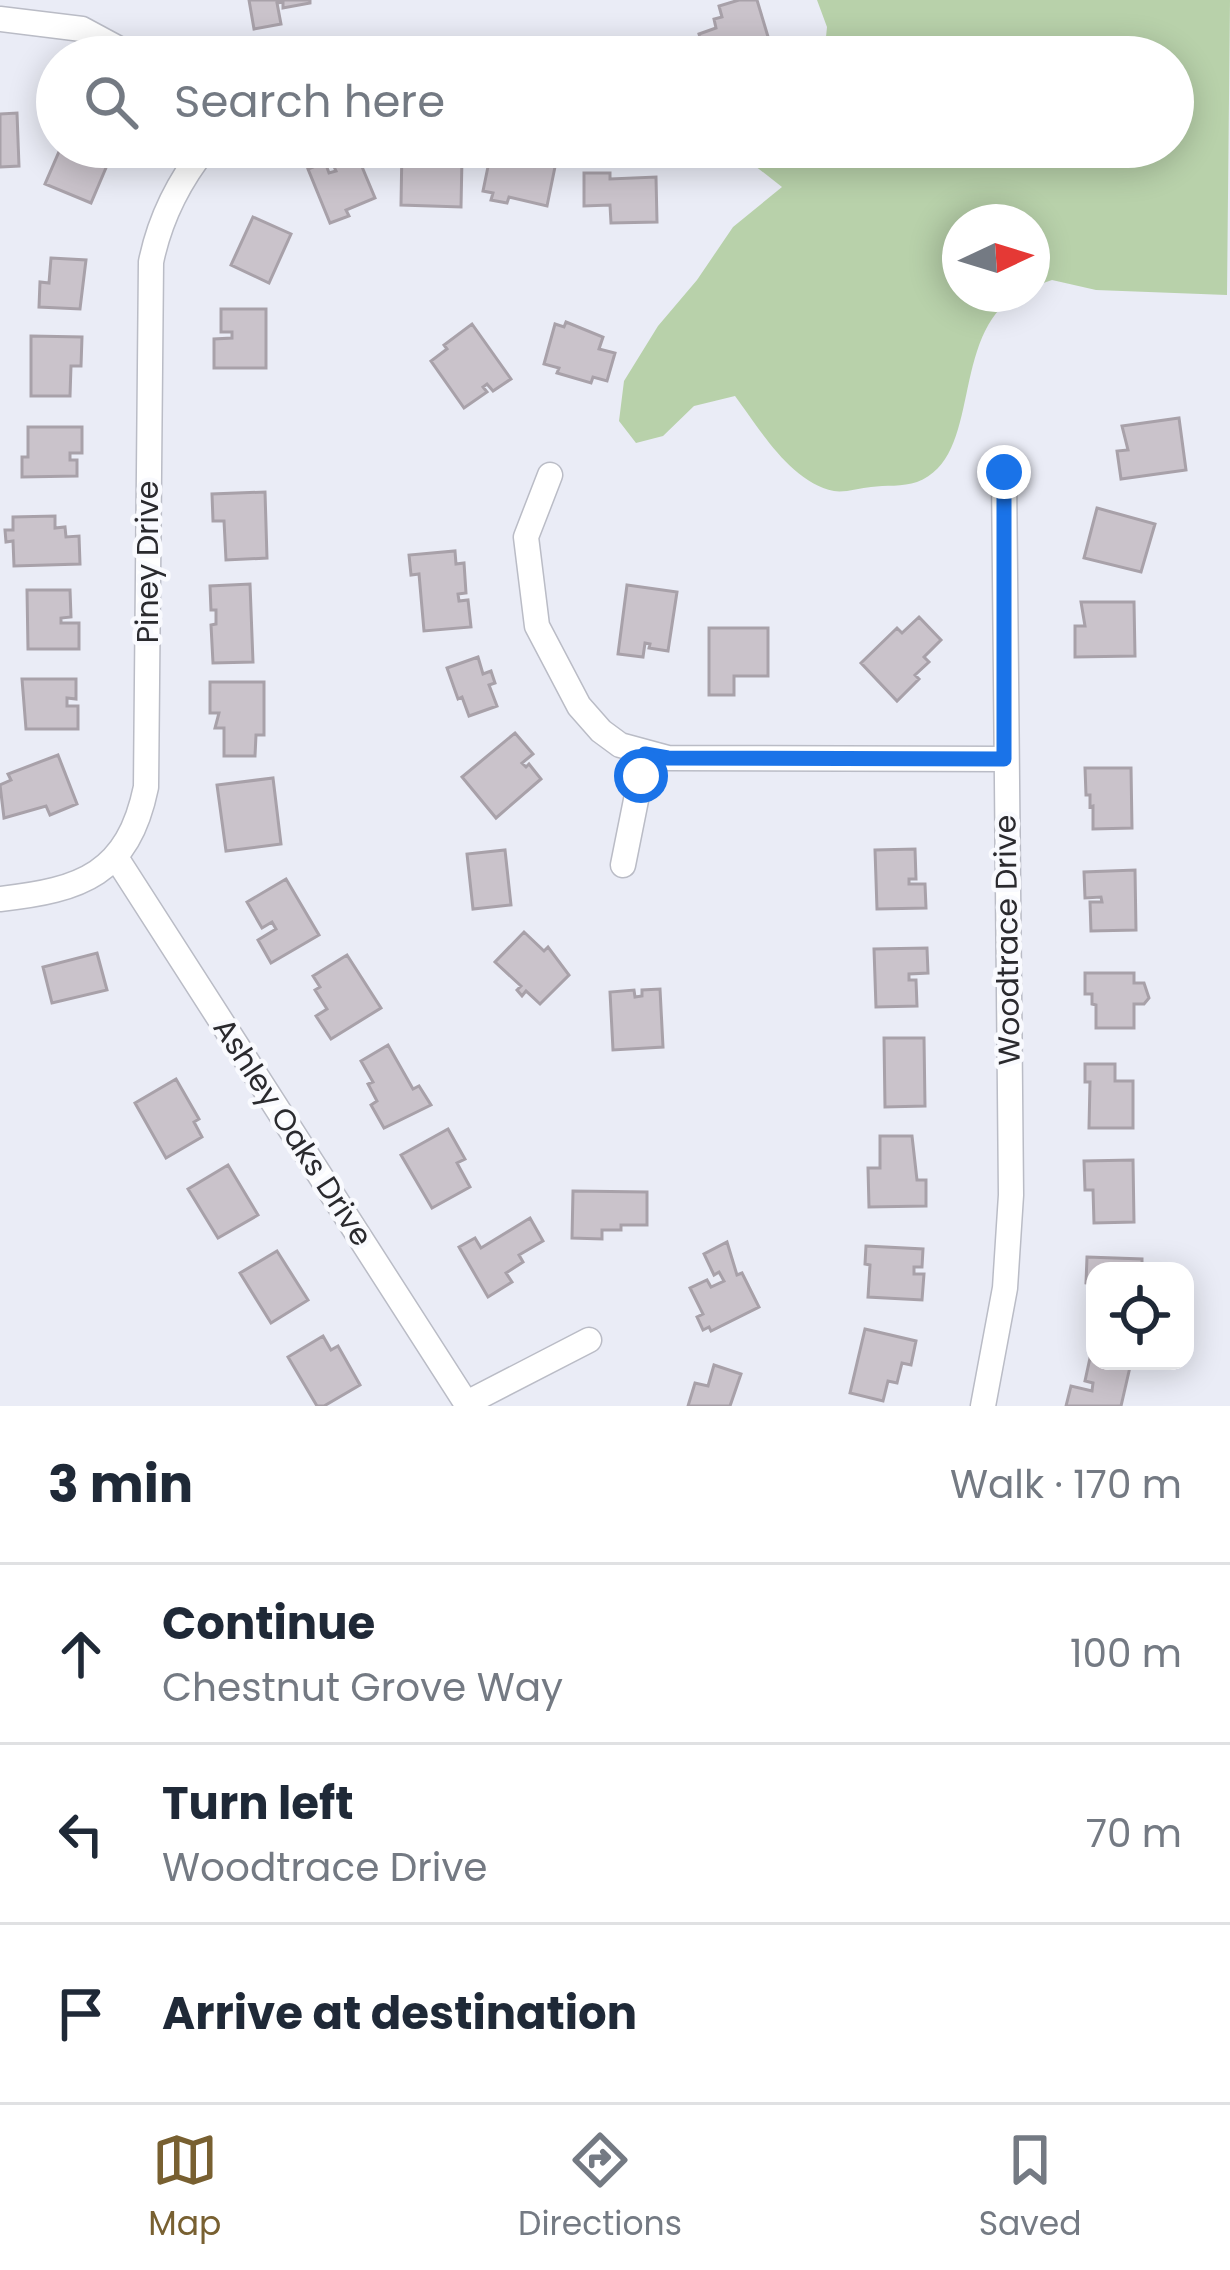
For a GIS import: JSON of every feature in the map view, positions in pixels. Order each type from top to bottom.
[{"type":"street","points":[[0,19],[82,29],[95,36]]},
{"type":"street","name":"Piney Drive","points":[[117,859],[142,808],[146,787],[151,262],[156,238],[190,168]]},
{"type":"street","name":"Woodtrace Drive","points":[[983,1406],[1005,1288],[1011,1196],[1004,472]]},
{"type":"street","points":[[550,475],[526,537],[537,626],[579,706],[614,741],[645,754],[686,758],[1004,759]]},
{"type":"street","points":[[623,865],[645,754]]},
{"type":"street","points":[[0,898],[60,889],[117,859]]},
{"type":"street","name":"Ashley Oaks Drive","points":[[117,859],[467,1405]]},
{"type":"street","points":[[467,1405],[589,1340]]},
{"type":"green space","points":[[817,0],[1230,0],[1227,295],[1096,290],[1050,281],[1050,204],[942,204],[942,312],[997,312],[982,338],[951,448],[938,468],[906,485],[838,491],[818,486],[777,452],[735,396],[694,406],[663,436],[636,443],[619,421],[624,381],[658,326],[733,227],[782,187],[758,168],[1194,168],[1194,36],[826,36]]},
{"type":"building","points":[[249,0],[310,3],[283,8],[283,2],[277,3],[281,24],[254,29]]},
{"type":"building","points":[[757,0],[768,36],[700,36],[716,28],[714,19],[722,17],[719,6]]},
{"type":"building","points":[[17,113],[19,166],[0,167],[0,114]]},
{"type":"building","points":[[52,168],[106,168],[91,203],[45,184]]},
{"type":"building","points":[[362,168],[375,198],[330,223],[308,169]]},
{"type":"building","points":[[402,168],[462,168],[461,207],[401,205]]},
{"type":"building","points":[[488,168],[555,168],[547,206],[509,197],[507,203],[491,200],[493,193],[483,191]]},
{"type":"building","points":[[584,173],[610,173],[610,179],[656,177],[657,222],[611,223],[610,205],[584,206]]},
{"type":"building","points":[[253,217],[291,234],[269,283],[231,265]]},
{"type":"building","points":[[51,258],[86,260],[80,309],[39,307],[40,282],[49,283]]},
{"type":"building","points":[[221,309],[266,309],[266,368],[214,368],[214,339],[232,338],[232,332],[221,332]]},
{"type":"building","points":[[566,322],[603,337],[599,349],[615,353],[607,381],[593,377],[591,383],[544,364],[555,324],[564,327]]},
{"type":"building","points":[[472,324],[511,379],[493,391],[487,384],[483,387],[487,392],[464,408],[431,361]]},
{"type":"building","points":[[31,336],[82,337],[81,366],[71,366],[70,396],[31,396]]},
{"type":"building","points":[[1179,418],[1186,470],[1121,479],[1117,451],[1128,450],[1122,426]]},
{"type":"building","points":[[28,427],[82,427],[82,453],[70,453],[70,460],[77,460],[77,476],[22,477]]},
{"type":"building","points":[[265,492],[267,558],[226,560],[224,521],[213,521],[212,494]]},
{"type":"building","points":[[1097,508],[1155,524],[1141,572],[1084,558]]},
{"type":"building","points":[[55,516],[55,528],[65,527],[66,537],[79,536],[80,564],[14,566],[13,541],[6,542],[5,530],[13,530],[13,517]]},
{"type":"building","points":[[455,551],[456,564],[464,563],[466,593],[458,594],[459,601],[468,600],[471,627],[424,631],[419,574],[411,575],[409,555]]},
{"type":"building","points":[[250,584],[253,662],[213,663],[211,625],[216,624],[216,610],[211,610],[210,586]]},
{"type":"building","points":[[627,585],[677,592],[668,651],[645,643],[643,657],[618,654]]},
{"type":"building","points":[[27,590],[70,590],[71,617],[61,618],[61,623],[79,623],[79,649],[28,649]]},
{"type":"building","points":[[1081,602],[1134,602],[1135,656],[1075,657],[1075,626],[1085,626]]},
{"type":"building","points":[[919,617],[941,640],[924,657],[929,662],[915,675],[919,679],[897,701],[861,663],[897,628],[902,633]]},
{"type":"building","points":[[709,628],[768,628],[768,676],[734,676],[734,695],[709,695]]},
{"type":"building","points":[[478,657],[483,674],[491,671],[495,683],[489,685],[497,706],[469,716],[447,668]]},
{"type":"building","points":[[22,679],[76,679],[76,699],[67,698],[67,706],[78,706],[78,729],[26,729]]},
{"type":"building","points":[[210,682],[264,682],[264,735],[256,735],[255,756],[224,756],[224,728],[215,728],[219,713],[210,713]]},
{"type":"building","points":[[515,733],[533,754],[522,763],[529,764],[541,779],[496,818],[462,777]]},
{"type":"building","points":[[58,755],[77,804],[50,815],[46,806],[4,818],[0,785],[11,780],[8,774]]},
{"type":"building","points":[[1085,768],[1131,768],[1132,828],[1093,829]]},
{"type":"building","points":[[273,778],[281,844],[226,851],[217,785]]},
{"type":"building","points":[[915,849],[916,879],[909,879],[909,884],[925,884],[926,908],[877,909],[875,850]]},
{"type":"building","points":[[505,850],[511,905],[473,909],[467,854]]},
{"type":"building","points":[[1135,870],[1136,930],[1091,931],[1090,902],[1102,902],[1101,897],[1085,898],[1084,872]]},
{"type":"building","points":[[286,879],[319,935],[271,963],[258,940],[276,929],[272,922],[262,928],[247,902]]},
{"type":"building","points":[[524,932],[544,951],[548,947],[569,975],[540,1004],[526,991],[522,996],[517,990],[521,986],[495,962]]},
{"type":"building","points":[[927,948],[928,973],[909,974],[909,980],[916,980],[917,1006],[876,1007],[874,949]]},
{"type":"building","points":[[97,953],[107,990],[52,1003],[43,967]]},
{"type":"building","points":[[347,955],[381,1008],[331,1039],[316,1016],[327,1009],[315,990],[320,987],[313,976]]},
{"type":"building","points":[[1085,973],[1134,973],[1134,983],[1144,983],[1149,998],[1144,1004],[1134,1004],[1134,1028],[1096,1028],[1096,1005],[1092,994],[1085,994]]},
{"type":"building","points":[[660,989],[663,1047],[613,1050],[610,992],[634,990],[635,997],[642,996],[642,990]]},
{"type":"building","points":[[884,1038],[924,1038],[925,1106],[885,1107]]},
{"type":"building","points":[[388,1045],[413,1089],[419,1086],[431,1105],[384,1128],[371,1105],[377,1101],[368,1084],[373,1082],[361,1061]]},
{"type":"building","points":[[1085,1064],[1115,1064],[1115,1081],[1133,1081],[1133,1128],[1089,1128],[1090,1082],[1085,1082]]},
{"type":"building","points":[[176,1079],[199,1119],[194,1122],[202,1137],[166,1158],[135,1103]]},
{"type":"building","points":[[448,1129],[465,1159],[457,1163],[470,1187],[432,1208],[401,1155]]},
{"type":"building","points":[[880,1136],[912,1136],[917,1180],[926,1180],[926,1206],[869,1207],[868,1168],[880,1168]]},
{"type":"building","points":[[1133,1160],[1134,1222],[1094,1223],[1093,1190],[1085,1190],[1084,1161]]},
{"type":"building","points":[[228,1165],[258,1215],[218,1238],[188,1189]]},
{"type":"building","points":[[573,1191],[647,1192],[647,1225],[602,1230],[602,1239],[572,1238]]},
{"type":"building","points":[[530,1218],[543,1241],[519,1255],[523,1262],[506,1273],[512,1282],[488,1297],[459,1247],[475,1238],[481,1248]]},
{"type":"building","points":[[727,1242],[737,1275],[742,1273],[759,1307],[711,1331],[709,1327],[703,1330],[697,1317],[703,1314],[690,1288],[707,1280],[711,1287],[724,1281],[719,1272],[714,1275],[704,1254]]},
{"type":"building","points":[[866,1246],[923,1249],[922,1267],[914,1267],[914,1274],[924,1274],[922,1300],[868,1297]]},
{"type":"building","points":[[277,1251],[308,1300],[271,1323],[240,1273]]},
{"type":"building","points":[[1087,1257],[1142,1259],[1142,1262],[1087,1262]]},
{"type":"building","points":[[865,1329],[916,1341],[911,1365],[902,1363],[897,1383],[888,1381],[883,1401],[850,1393]]},
{"type":"building","points":[[323,1336],[331,1350],[338,1346],[360,1385],[317,1406],[288,1357]]},
{"type":"building","points":[[714,1365],[741,1374],[730,1406],[688,1406],[695,1383],[708,1386]]},
{"type":"building","points":[[1087,1370],[1129,1370],[1121,1406],[1066,1406],[1071,1386],[1092,1391],[1093,1383],[1085,1381]]},
{"type":"route","points":[[641,776],[645,754],[668,758],[1004,759],[1004,472]]}]
